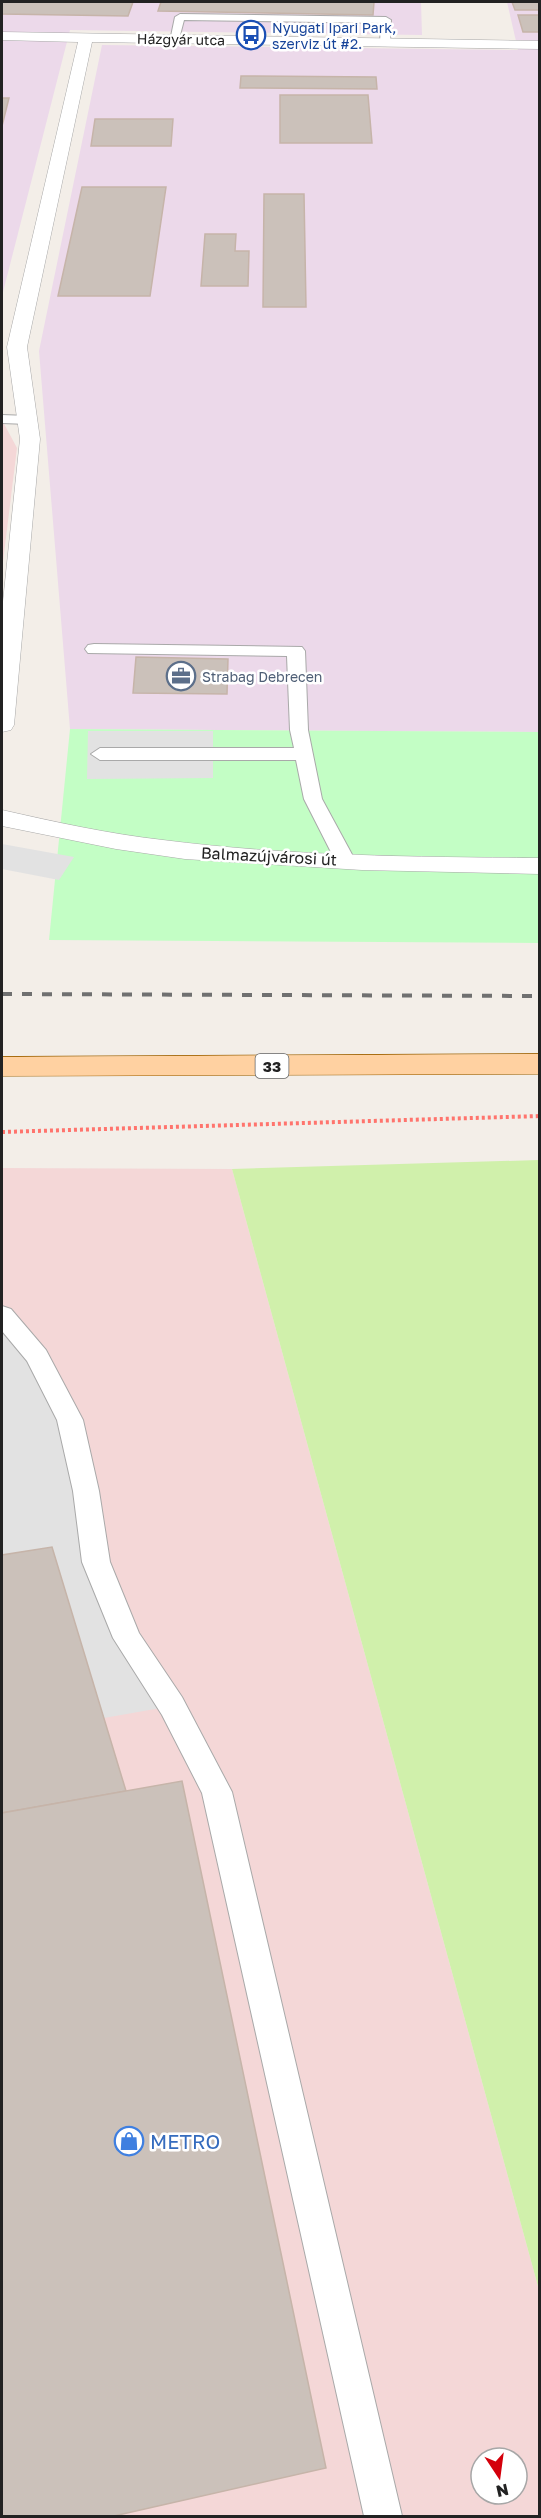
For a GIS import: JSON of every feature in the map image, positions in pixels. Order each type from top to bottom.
[{"type":"main road","name":"33","points":[[2,1067],[540,1064]]},
{"type":"street","name":"Házgyár utca","points":[[2,36],[540,45]]},
{"type":"street","points":[[2,725],[30,439],[17,347],[86,38]]},
{"type":"street","name":"Balmazújvárosi út","points":[[2,818],[105,840],[185,851],[345,860],[540,866]]},
{"type":"lane","points":[[174,39],[180,17],[386,20],[385,43]]},
{"type":"lane","points":[[2,419],[28,420]]},
{"type":"lane","points":[[94,649],[296,651],[299,730],[313,799],[345,860]]},
{"type":"lane","points":[[100,754],[304,754]]},
{"type":"lane","points":[[2,1315],[37,1356],[70,1420],[86,1491],[96,1562],[127,1638],[172,1706],[217,1792],[383,2517]]},
{"type":"path","points":[[2,1132],[540,1116]]},
{"type":"shaded area","points":[[2,2],[421,2],[422,35],[70,30],[2,296]]},
{"type":"shaded area","points":[[507,2],[539,2],[539,732],[70,729],[39,351],[102,45],[518,50]]},
{"type":"shaded area","points":[[2,420],[17,448],[2,570]]},
{"type":"shaded area","points":[[88,731],[213,731],[213,778],[87,779]]},
{"type":"shaded area","points":[[2,844],[74,857],[59,880],[2,869]]},
{"type":"shaded area","points":[[2,1168],[232,1169],[539,2290],[539,2516],[2,2516]]},
{"type":"shaded area","points":[[2,1315],[37,1356],[70,1420],[96,1562],[172,1706],[2,1736]]},
{"type":"green space","points":[[70,729],[539,732],[539,943],[49,940]]},
{"type":"green space","points":[[540,1160],[539,2290],[232,1169]]},
{"type":"building","points":[[2,2],[133,2],[128,16],[2,14]]},
{"type":"building","points":[[161,2],[374,2],[373,15],[158,11]]},
{"type":"building","points":[[512,2],[540,2],[540,10],[515,10]]},
{"type":"building","points":[[518,15],[540,15],[540,32],[523,32]]},
{"type":"building","points":[[241,76],[376,77],[377,89],[240,88]]},
{"type":"building","points":[[280,95],[368,95],[372,143],[280,143]]},
{"type":"building","points":[[2,98],[9,98],[2,126]]},
{"type":"building","points":[[95,119],[173,119],[171,146],[91,146]]},
{"type":"building","points":[[82,187],[166,187],[150,296],[58,296]]},
{"type":"building","points":[[264,194],[304,194],[306,307],[263,307]]},
{"type":"building","points":[[205,234],[236,234],[235,251],[249,251],[248,286],[201,286]]},
{"type":"building","name":"Strabag Debrecen","points":[[136,657],[228,659],[227,694],[133,693]]},
{"type":"building","points":[[52,1547],[126,1791],[2,1813],[2,1555]]},
{"type":"building","name":"METRO","points":[[182,1781],[326,2468],[114,2516],[2,2516],[2,1813]]},
{"type":"railway","points":[[2,994],[540,996]]},
{"type":"place","name":"Nyugati Ipari Park, szerviz út #2.","points":[[251,35]]},
{"type":"place","name":"Strabag Debrecen","points":[[181,676]]},
{"type":"place","name":"METRO","points":[[129,2141]]}]
